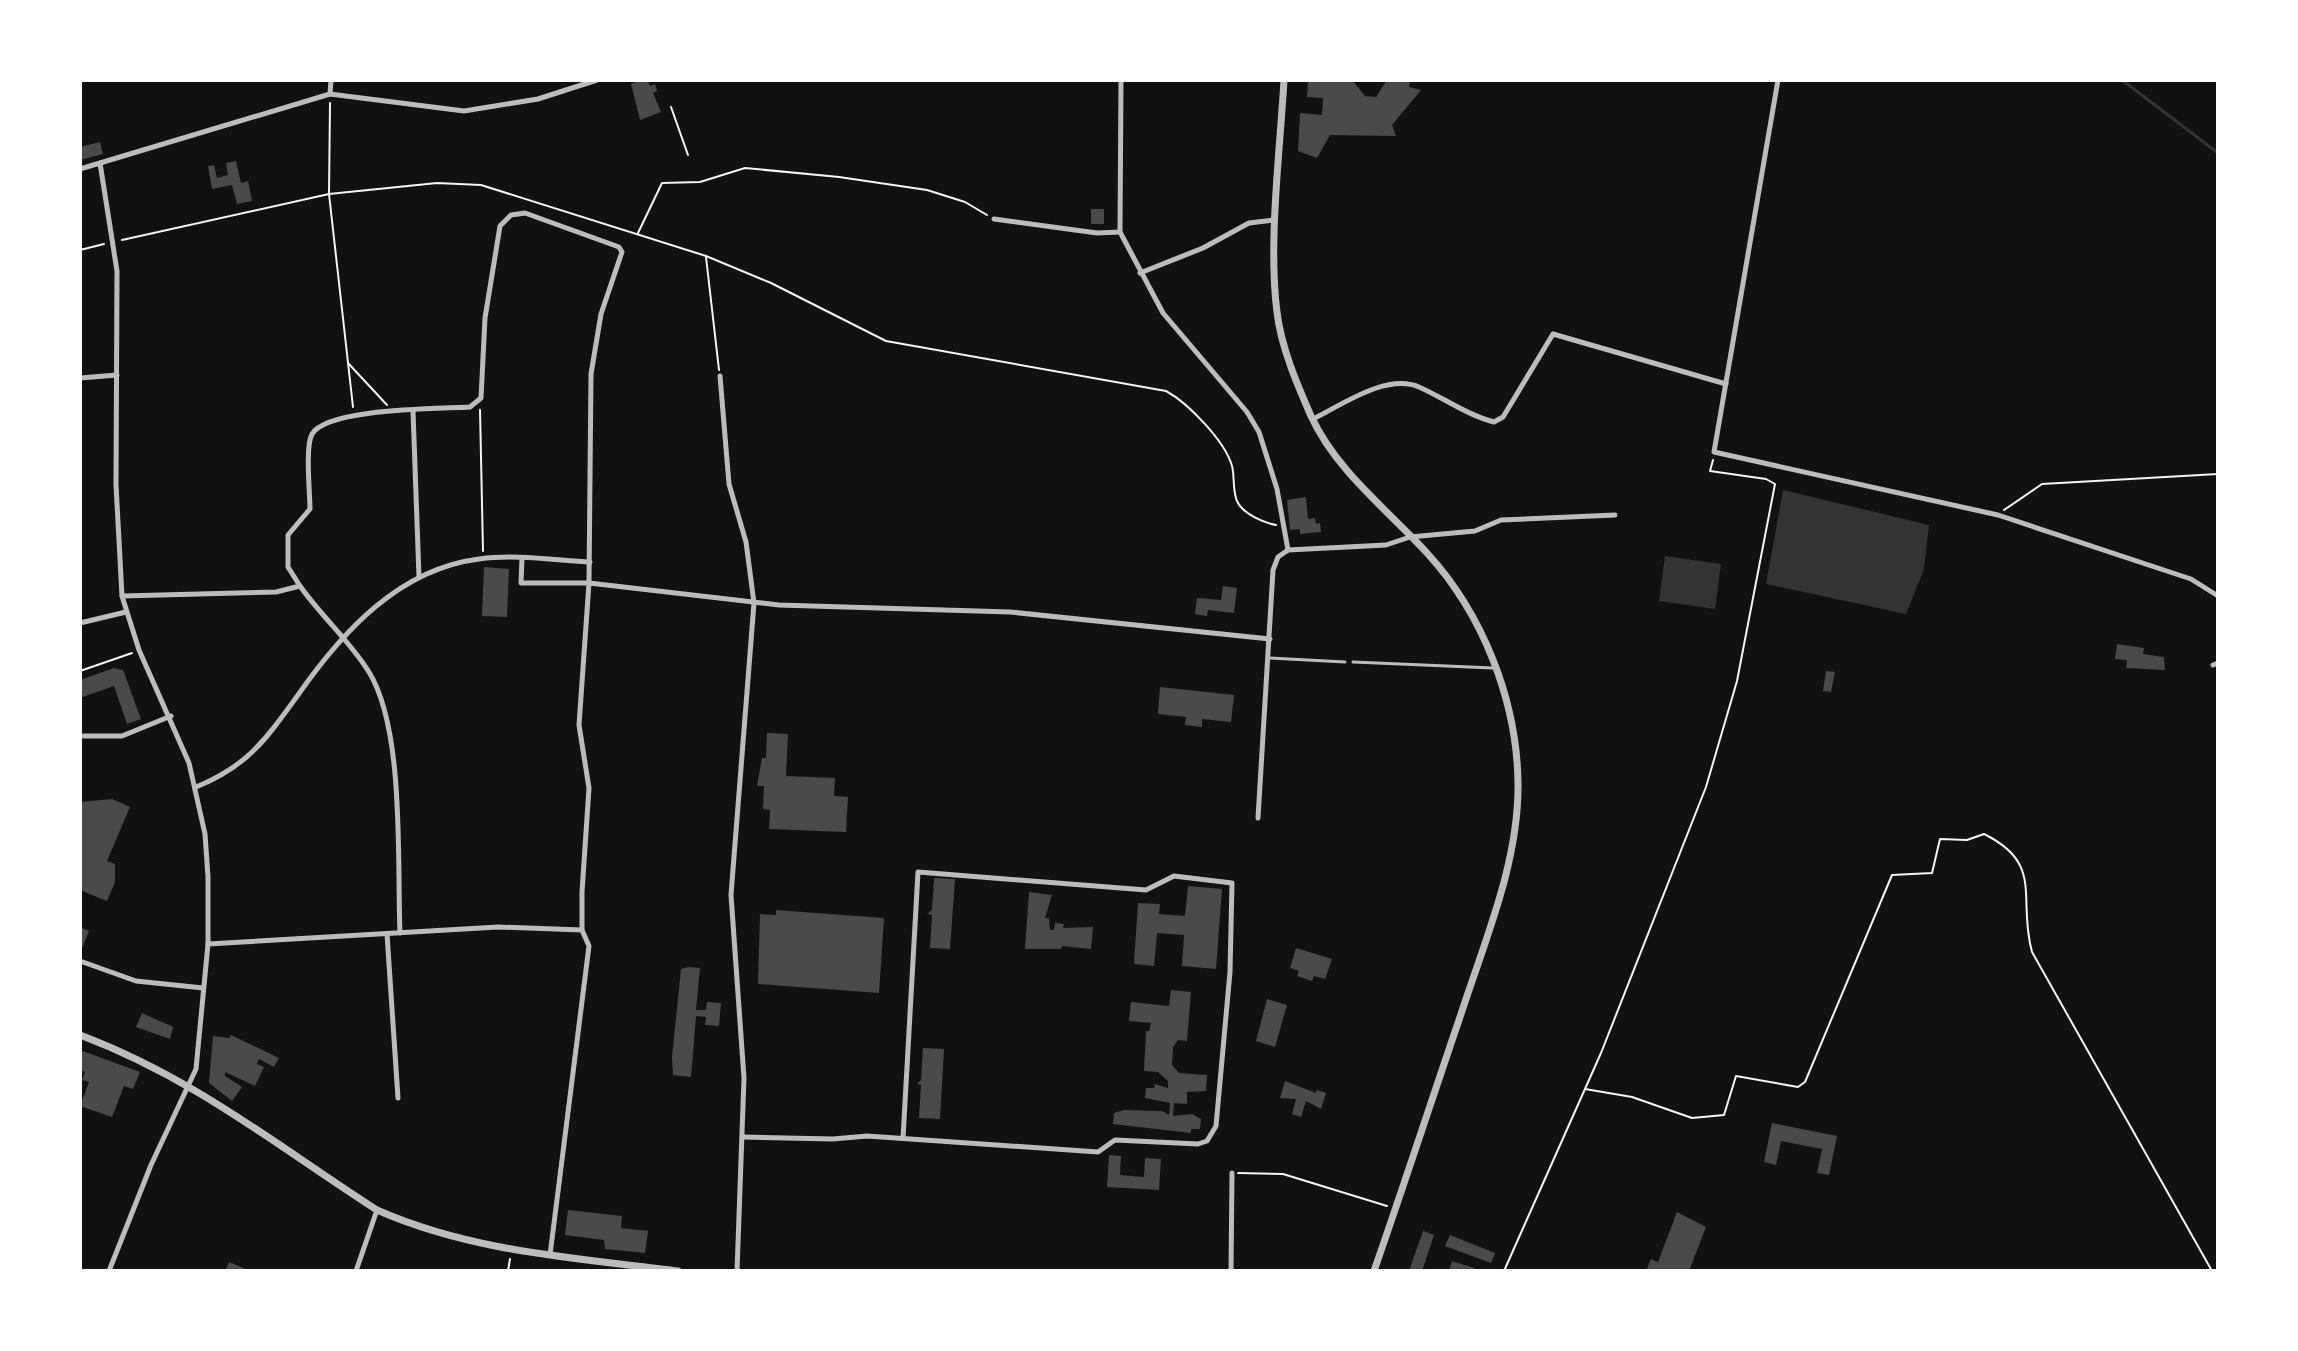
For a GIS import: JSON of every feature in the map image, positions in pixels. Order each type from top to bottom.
[{"type":"street","points":[[330,94],[331,80]]},
{"type":"street","points":[[80,169],[330,94],[464,111],[538,99],[597,80]]},
{"type":"street","points":[[1121,80],[1120,232],[1163,313],[1247,412],[1259,432],[1277,489],[1281,526],[1288,550]]},
{"type":"street","points":[[1284,80],[1274,275],[1277,315],[1292,371],[1313,419],[1340,464],[1410,537],[1465,603],[1496,668],[1517,772],[1510,856],[1374,1271]]},
{"type":"street","points":[[1778,80],[1714,452],[1998,515],[2191,579],[2218,596]]},
{"type":"street","points":[[100,163],[115,242],[117,499],[122,596],[139,650],[171,716],[196,787],[208,854],[208,944],[196,1069],[151,1165],[109,1271]]},
{"type":"street","points":[[400,933],[388,719],[370,674],[288,567],[288,535],[310,509],[310,437],[318,427],[331,420],[354,416],[477,405],[481,398],[485,318],[500,226],[511,215],[525,213],[611,241],[622,252],[593,346],[590,562],[579,725],[589,788],[582,930],[589,946],[550,1255]]},
{"type":"street","points":[[994,219],[1097,233],[1120,232]]},
{"type":"street","points":[[1140,273],[1203,248],[1249,223],[1277,221]]},
{"type":"street","points":[[1313,419],[1386,385],[1400,383],[1415,385],[1494,422],[1503,417],[1553,334],[1726,384]]},
{"type":"street","points":[[80,378],[117,375]]},
{"type":"street","points":[[720,376],[729,484],[746,542],[754,603],[731,895],[744,1078],[737,1271]]},
{"type":"street","points":[[413,411],[419,577]]},
{"type":"street","points":[[1258,818],[1273,570],[1278,557],[1288,550],[1386,545],[1410,537],[1475,531],[1501,520],[1615,515]]},
{"type":"street","points":[[196,787],[225,775],[247,760],[342,638],[384,599],[419,577],[483,558],[590,562]]},
{"type":"street","points":[[522,558],[521,583],[589,583],[754,603],[1010,612],[1270,639]]},
{"type":"street","points":[[122,596],[276,592],[300,586]]},
{"type":"street","points":[[80,623],[126,612]]},
{"type":"street","points":[[80,736],[122,736],[171,716]]},
{"type":"street","points":[[744,1137],[903,1138],[1098,1152],[1115,1140],[1198,1144],[1207,1141],[1216,1126],[1230,972],[1232,883],[1174,876],[1146,890],[918,872],[903,1138]]},
{"type":"street","points":[[208,944],[498,927],[582,930]]},
{"type":"street","points":[[387,934],[398,1098]]},
{"type":"street","points":[[80,961],[136,981],[203,988]]},
{"type":"street","points":[[80,1035],[126,1052],[191,1085],[377,1210],[444,1236],[511,1250],[678,1271]]},
{"type":"street","points":[[1231,1271],[1232,1173]]},
{"type":"street","points":[[356,1271],[377,1210]]},
{"type":"lane","points":[[1269,658],[1345,662]]},
{"type":"lane","points":[[1353,662],[1496,668]]},
{"type":"path","points":[[330,94],[329,194],[354,416]]},
{"type":"path","points":[[671,107],[688,155]]},
{"type":"path","points":[[638,234],[662,183],[700,182],[745,168],[927,190],[965,202],[994,219]]},
{"type":"path","points":[[80,250],[329,194],[437,183],[481,185],[706,256],[771,283],[886,341],[1166,391],[1185,401],[1225,451],[1232,465],[1237,502],[1246,512],[1281,526]]},
{"type":"path","points":[[706,256],[720,376]]},
{"type":"path","points":[[347,361],[393,413]]},
{"type":"path","points":[[477,405],[481,411],[483,558]]},
{"type":"path","points":[[1504,1271],[1585,1089],[1706,787],[1737,681],[1775,484],[1766,479],[1710,471],[1714,452]]},
{"type":"path","points":[[1998,515],[2042,484],[2218,474]]},
{"type":"path","points":[[80,671],[139,650]]},
{"type":"path","points":[[1585,1089],[1632,1097],[1692,1118],[1724,1115],[1736,1076],[1798,1087],[1805,1082],[1892,875],[1932,873],[1940,839],[1967,840],[1984,834],[2016,854],[2024,876],[2024,925],[2032,952],[2212,1271]]},
{"type":"path","points":[[1232,1173],[1283,1174],[1396,1209]]},
{"type":"path","points":[[508,1271],[511,1250]]},
{"type":"shaded area","points":[[1783,490],[1929,525],[1924,569],[1906,614],[1766,584]]},
{"type":"shaded area","points":[[1665,556],[1721,564],[1715,609],[1659,601]]},
{"type":"building","points":[[648,80],[650,86],[655,84],[657,91],[653,93],[661,112],[640,120],[631,84]]},
{"type":"building","points":[[1308,80],[1352,80],[1365,96],[1376,97],[1387,80],[1410,80],[1409,87],[1421,90],[1392,125],[1396,136],[1330,135],[1317,158],[1298,151],[1300,113],[1322,115],[1323,98],[1307,97]]},
{"type":"building","points":[[100,142],[103,154],[80,160],[80,147]]},
{"type":"building","points":[[236,161],[241,183],[248,181],[252,201],[237,204],[232,185],[212,189],[208,166],[214,165],[217,178],[228,175],[226,163]]},
{"type":"building","points":[[1091,209],[1104,209],[1104,224],[1091,224]]},
{"type":"building","points":[[1306,497],[1308,519],[1315,518],[1316,524],[1320,523],[1321,532],[1300,534],[1300,529],[1290,530],[1287,500]]},
{"type":"building","points":[[484,567],[509,569],[507,617],[482,616]]},
{"type":"building","points":[[1223,586],[1237,588],[1234,613],[1208,610],[1207,616],[1195,614],[1197,598],[1221,600]]},
{"type":"building","points":[[2117,644],[2144,648],[2143,654],[2164,657],[2165,670],[2126,668],[2127,660],[2115,659]]},
{"type":"building","points":[[114,668],[123,670],[141,719],[127,724],[114,686],[80,698],[80,680]]},
{"type":"building","points":[[1826,671],[1835,672],[1831,692],[1823,691]]},
{"type":"building","points":[[1160,687],[1234,695],[1231,722],[1202,719],[1202,727],[1185,725],[1186,717],[1158,714]]},
{"type":"building","points":[[767,733],[788,734],[786,776],[835,778],[834,796],[848,797],[846,832],[769,829],[770,810],[763,809],[764,786],[757,786],[762,758],[766,758]]},
{"type":"building","points":[[112,799],[130,807],[107,861],[115,864],[115,882],[107,901],[80,890],[80,802]]},
{"type":"building","points":[[934,878],[955,879],[950,949],[930,948],[932,915],[927,914],[932,910]]},
{"type":"building","points":[[1188,886],[1222,889],[1216,969],[1182,966],[1184,935],[1157,933],[1154,966],[1134,964],[1138,903],[1160,904],[1159,914],[1185,916]]},
{"type":"building","points":[[1029,892],[1052,895],[1045,918],[1049,918],[1050,930],[1054,930],[1055,923],[1064,924],[1063,928],[1093,927],[1091,949],[1062,946],[1061,949],[1025,949]]},
{"type":"building","points":[[776,910],[884,918],[879,993],[758,984],[760,914],[776,915]]},
{"type":"building","points":[[80,927],[89,931],[80,953]]},
{"type":"building","points":[[1296,948],[1332,959],[1325,979],[1314,976],[1312,981],[1297,976],[1299,971],[1290,968]]},
{"type":"building","points":[[700,968],[696,1010],[706,1010],[707,1002],[721,1003],[719,1026],[705,1025],[706,1017],[696,1016],[691,1077],[673,1075],[672,1057],[681,969]]},
{"type":"building","points":[[1171,990],[1191,992],[1187,1041],[1178,1040],[1173,1047],[1172,1065],[1179,1073],[1207,1075],[1206,1091],[1187,1092],[1187,1104],[1174,1103],[1173,1116],[1192,1114],[1201,1119],[1200,1129],[1191,1129],[1191,1133],[1113,1124],[1114,1113],[1124,1110],[1162,1111],[1169,1115],[1170,1103],[1145,1098],[1146,1088],[1154,1088],[1155,1084],[1168,1088],[1168,1081],[1158,1072],[1144,1071],[1146,1031],[1149,1031],[1151,1023],[1129,1021],[1131,1002],[1169,1006]]},
{"type":"building","points":[[1267,999],[1287,1005],[1275,1047],[1256,1041]]},
{"type":"building","points":[[142,1013],[173,1027],[170,1039],[136,1027]]},
{"type":"building","points":[[231,1035],[279,1058],[274,1067],[259,1059],[257,1064],[264,1067],[255,1086],[225,1072],[225,1076],[242,1087],[232,1101],[209,1083],[213,1036],[229,1038]]},
{"type":"building","points":[[923,1048],[944,1049],[940,1119],[919,1118],[921,1085],[917,1084],[921,1080]]},
{"type":"building","points":[[80,1050],[140,1072],[133,1089],[124,1086],[112,1117],[80,1106],[89,1082],[82,1080],[85,1072],[80,1070]]},
{"type":"building","points":[[1285,1081],[1316,1093],[1317,1090],[1326,1093],[1321,1109],[1306,1101],[1301,1117],[1292,1114],[1296,1099],[1280,1098]]},
{"type":"building","points":[[1772,1123],[1837,1136],[1829,1175],[1817,1173],[1822,1149],[1781,1141],[1776,1165],[1764,1162]]},
{"type":"building","points":[[1109,1155],[1121,1156],[1120,1175],[1144,1177],[1145,1158],[1161,1159],[1159,1190],[1107,1187]]},
{"type":"building","points":[[568,1210],[622,1216],[621,1228],[648,1231],[645,1253],[605,1249],[604,1240],[565,1235]]},
{"type":"building","points":[[1677,1212],[1706,1227],[1689,1271],[1646,1271],[1651,1259],[1658,1262]]},
{"type":"building","points":[[1423,1231],[1434,1235],[1422,1271],[1409,1271]]},
{"type":"building","points":[[1450,1235],[1495,1253],[1491,1263],[1445,1246]]},
{"type":"building","points":[[1452,1261],[1474,1268],[1473,1271],[1449,1271]]},
{"type":"building","points":[[229,1262],[251,1271],[225,1271]]},
{"type":"waterway","points":[[2122,80],[2218,153]]}]
